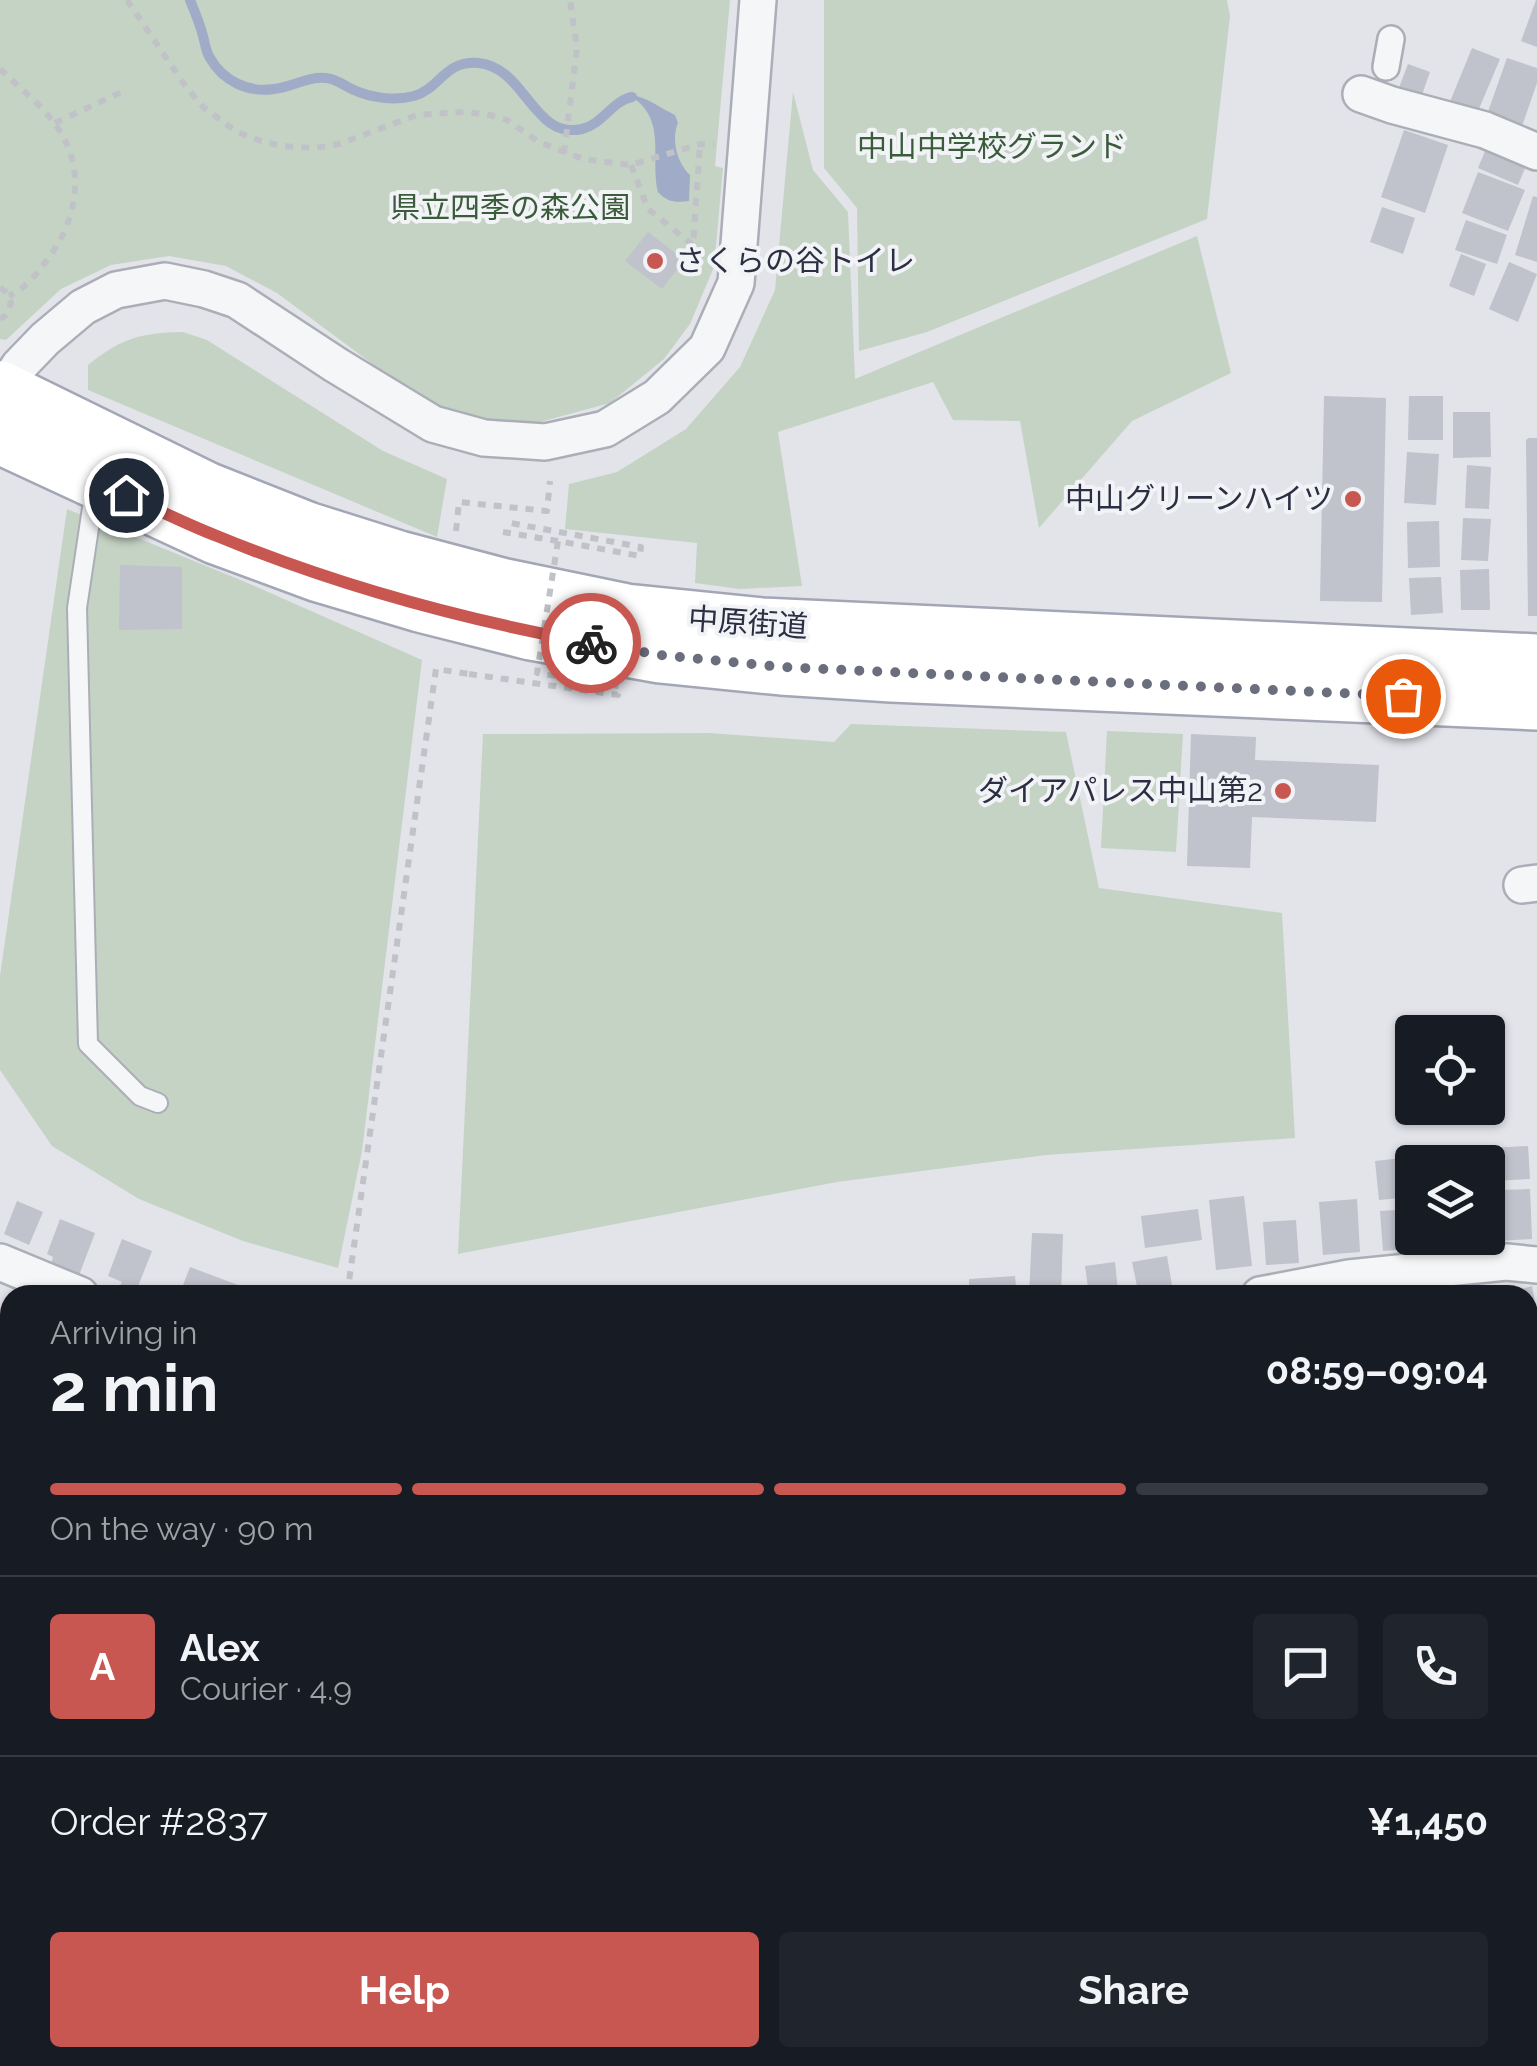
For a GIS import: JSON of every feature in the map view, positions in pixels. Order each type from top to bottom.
[{"type":"main road","name":"中原街道","points":[[1,402],[96,482],[216,536],[320,574],[532,632],[660,655],[781,667],[1537,702]]},
{"type":"main road","name":"中原街道","points":[[1,402],[307,530],[506,587],[626,612],[762,626],[1537,662]]},
{"type":"street","points":[[1,402],[19,366],[83,307],[116,290],[165,281],[204,288],[238,300],[433,424],[484,438],[544,442],[604,429],[657,398],[707,348],[736,283],[758,0]]},
{"type":"street","points":[[1392,39],[1377,84],[1486,130],[1534,140]]},
{"type":"street","points":[[0,1262],[56,1285]]},
{"type":"street","points":[[1312,1285],[1506,1262],[1537,1265]]},
{"type":"lane","points":[[96,482],[78,608],[88,1044],[140,1096],[158,1102]]},
{"type":"path","points":[[127,0],[203,107],[237,132],[282,146],[315,148],[339,144],[416,114],[465,112],[506,120],[539,142],[583,159],[631,165],[700,144],[724,146]]},
{"type":"path","points":[[564,153],[578,48],[570,0]]},
{"type":"path","points":[[0,68],[55,123],[70,150],[76,194],[65,230],[47,260],[24,289],[9,296]]},
{"type":"path","points":[[55,123],[126,90]]},
{"type":"path","points":[[631,165],[648,209],[693,245],[700,144]]},
{"type":"path","points":[[0,288],[9,296],[10,309],[0,318]]},
{"type":"path","points":[[455,546],[459,502],[547,511],[550,481]]},
{"type":"path","points":[[503,532],[640,556],[642,547],[505,522]]},
{"type":"path","points":[[348,1285],[436,669],[618,696],[620,686],[536,673],[558,541]]},
{"type":"green space","name":"県立四季の森公園","points":[[0,0],[730,0],[715,166],[723,168],[714,267],[690,324],[664,359],[610,403],[540,422],[486,422],[429,406],[277,293],[226,266],[169,256],[111,265],[61,289],[6,340],[0,339]]},
{"type":"green space","name":"中山中学校グランド","points":[[824,0],[1227,0],[1230,16],[1207,219],[927,332],[859,351],[857,208],[824,168]]},
{"type":"green space","points":[[793,92],[813,170],[848,212],[855,379],[1197,236],[1231,373],[1132,421],[1039,528],[1020,421],[953,420],[933,382],[778,432],[802,586],[740,589],[695,583],[697,543],[565,529],[569,484],[617,472],[686,429],[740,367],[775,290]]},
{"type":"green space","points":[[183,332],[207,340],[383,451],[447,479],[437,537],[88,390],[88,365],[111,349],[143,336]]},
{"type":"green space","points":[[67,509],[422,660],[362,1151],[338,1268],[243,1241],[139,1199],[52,1146],[0,1070],[0,976]]},
{"type":"green space","points":[[851,724],[1066,732],[1099,888],[1282,913],[1295,1138],[1046,1155],[837,1182],[458,1254],[483,734],[709,733],[834,742]]},
{"type":"green space","points":[[1107,731],[1183,734],[1176,852],[1101,848]]},
{"type":"water","points":[[632,97],[675,115],[676,150],[690,175],[689,201],[672,201],[658,192],[653,128],[643,106]]},
{"type":"building","points":[[1537,0],[1537,47],[1521,41]]},
{"type":"building","points":[[1472,48],[1500,59],[1476,116],[1449,104]]},
{"type":"building","points":[[1507,58],[1537,68],[1537,83],[1519,135],[1484,123]]},
{"type":"building","points":[[1408,64],[1430,72],[1418,106],[1395,98]]},
{"type":"building","points":[[1404,130],[1448,145],[1425,213],[1381,197]]},
{"type":"building","points":[[1491,137],[1531,154],[1518,185],[1478,168]]},
{"type":"building","points":[[1478,172],[1525,190],[1508,231],[1462,213]]},
{"type":"building","points":[[1533,196],[1537,197],[1537,262],[1515,255]]},
{"type":"building","points":[[1382,207],[1415,218],[1403,254],[1370,242]]},
{"type":"building","points":[[1466,220],[1507,235],[1497,264],[1455,250]]},
{"type":"building","name":"さくらの谷トイレ","points":[[648,232],[684,260],[662,289],[625,261]]},
{"type":"building","points":[[1461,254],[1486,264],[1474,296],[1449,286]]},
{"type":"building","points":[[1509,262],[1537,274],[1518,322],[1489,309]]},
{"type":"building","name":"中山グリーンハイツ","points":[[1324,396],[1386,398],[1382,602],[1320,601]]},
{"type":"building","points":[[1409,396],[1443,396],[1443,440],[1408,440]]},
{"type":"building","points":[[1453,412],[1490,412],[1491,457],[1453,458]]},
{"type":"building","points":[[1529,438],[1537,438],[1537,616],[1528,616]]},
{"type":"building","points":[[1407,452],[1439,454],[1436,505],[1404,503]]},
{"type":"building","points":[[1467,465],[1491,467],[1489,509],[1465,508]]},
{"type":"building","points":[[1463,518],[1491,519],[1488,561],[1461,560]]},
{"type":"building","points":[[1439,521],[1440,567],[1408,568],[1407,522]]},
{"type":"building","points":[[120,565],[182,567],[182,629],[119,630]]},
{"type":"building","points":[[1489,569],[1490,610],[1461,610],[1460,570]]},
{"type":"building","points":[[1441,577],[1443,613],[1411,615],[1409,578]]},
{"type":"building","name":"ダイアパレス中山第2","points":[[1191,734],[1256,737],[1255,760],[1379,765],[1376,822],[1252,817],[1250,868],[1187,866]]},
{"type":"building","points":[[1528,1146],[1530,1179],[1505,1180],[1505,1147]]},
{"type":"building","points":[[1395,1159],[1395,1199],[1379,1200],[1375,1161]]},
{"type":"building","points":[[1530,1189],[1532,1239],[1505,1241],[1505,1190]]},
{"type":"building","points":[[1244,1196],[1252,1266],[1216,1270],[1209,1200]]},
{"type":"building","points":[[1357,1199],[1360,1252],[1323,1255],[1319,1202]]},
{"type":"building","points":[[17,1201],[43,1212],[29,1245],[4,1234]]},
{"type":"building","points":[[1198,1209],[1202,1240],[1145,1248],[1141,1216]]},
{"type":"building","points":[[1395,1210],[1395,1250],[1383,1251],[1380,1211]]},
{"type":"building","points":[[60,1219],[95,1233],[78,1278],[50,1267],[53,1257],[47,1254]]},
{"type":"building","points":[[1296,1220],[1299,1263],[1266,1265],[1263,1222]]},
{"type":"building","points":[[1032,1233],[1063,1234],[1061,1285],[1029,1285]]},
{"type":"building","points":[[122,1239],[152,1251],[139,1285],[120,1285],[122,1282],[108,1276]]},
{"type":"building","points":[[1167,1256],[1172,1285],[1137,1285],[1132,1262]]},
{"type":"building","points":[[1115,1262],[1117,1285],[1088,1285],[1085,1266]]},
{"type":"building","points":[[190,1267],[238,1285],[183,1285]]},
{"type":"building","points":[[1015,1276],[1016,1285],[969,1285],[969,1279]]},
{"type":"waterway","points":[[190,0],[215,66],[229,79],[255,89],[326,78],[368,95],[407,98],[431,87],[458,66],[479,63],[508,77],[540,114],[565,130],[589,126],[632,97]]},
{"type":"way so far","points":[[591,643],[660,655],[781,667],[1403,696]]},
{"type":"place","name":"さくらの谷トイレ","points":[[655,261]]},
{"type":"place","name":"中山グリーンハイツ","points":[[1353,499]]},
{"type":"place","name":"ダイアパレス中山第2","points":[[1283,791]]},
{"type":"route","points":[[126,495],[216,536],[320,574],[420,604],[591,643]]}]
